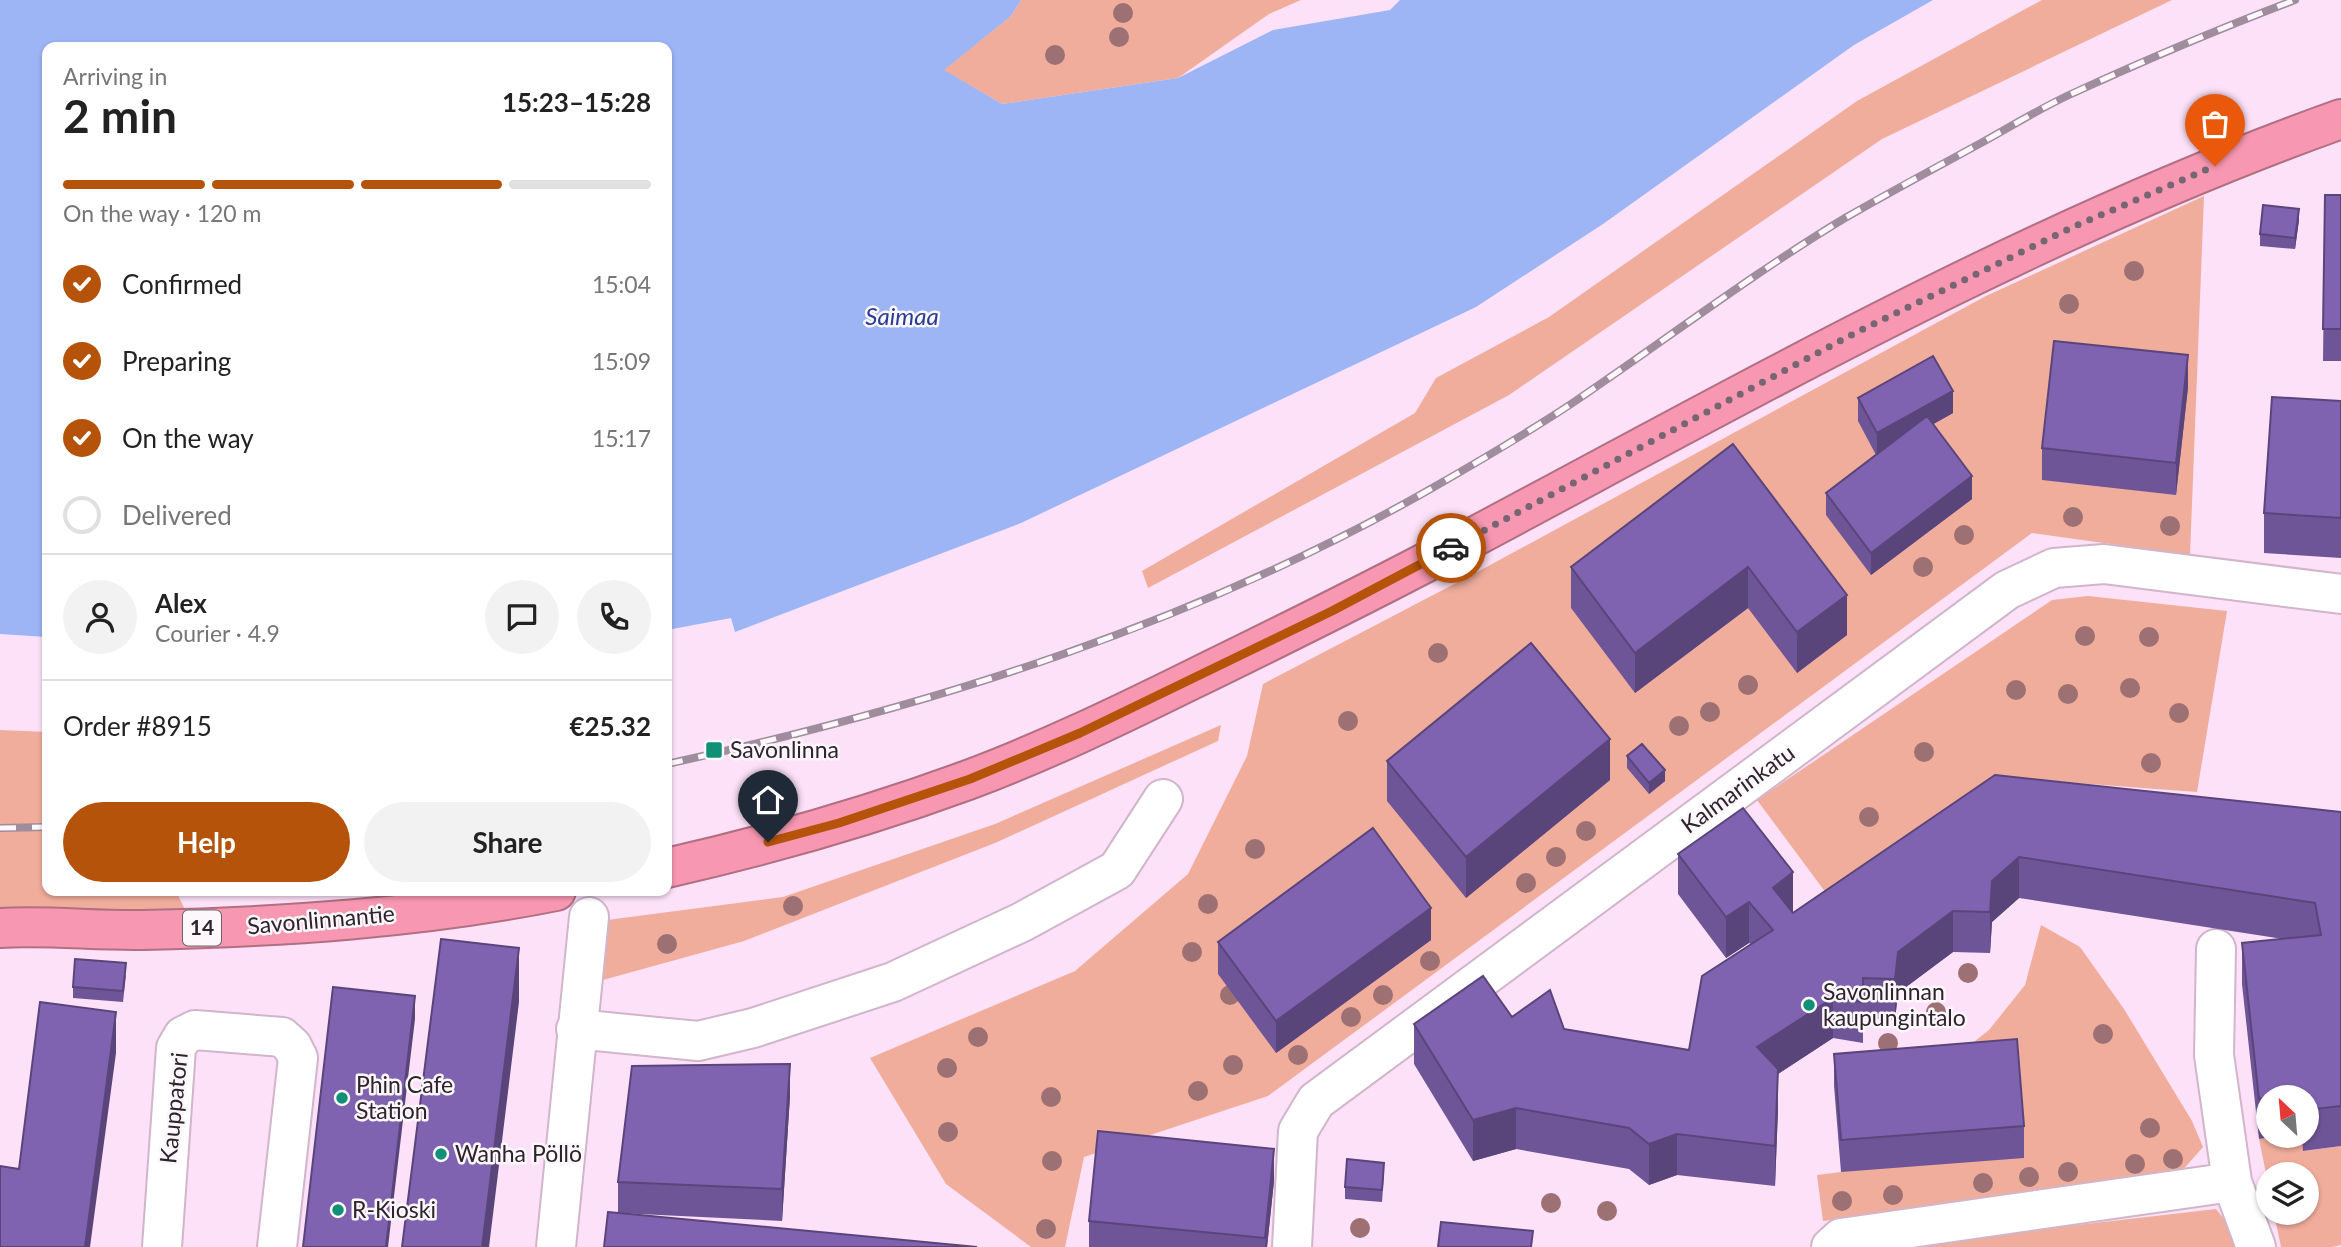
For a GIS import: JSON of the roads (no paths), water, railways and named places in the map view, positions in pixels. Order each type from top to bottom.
[{"type":"highway","points":[[672,867],[866,814],[970,779],[1102,723],[1332,611],[1857,332],[2073,227],[2279,141],[2341,119]]},
{"type":"highway","name":"Savonlinnantie","points":[[8,926],[140,930],[264,926],[423,911],[523,896]]},
{"type":"street","name":"Kalmarinkatu","points":[[1292,1247],[1298,1131],[1316,1101],[2007,590],[2054,568],[2104,564],[2341,594]]},
{"type":"street","points":[[576,1029],[698,1041],[753,1028],[893,982],[1022,922],[1117,870],[1163,799]]},
{"type":"street","points":[[556,1247],[589,917]]},
{"type":"street","points":[[2216,949],[2214,1055],[2232,1182],[2256,1247]]},
{"type":"street","name":"Kauppatori","points":[[162,1247],[176,1048],[183,1036],[195,1030],[282,1037],[292,1046],[298,1058],[276,1247]]},
{"type":"street","points":[[1831,1247],[1841,1238],[2232,1182]]},
{"type":"water","name":"Saimaa","points":[[0,0],[1021,0],[1011,16],[944,70],[1002,104],[1178,78],[1273,30],[1390,10],[1400,0],[1933,0],[1854,45],[1603,224],[1476,307],[1021,523],[735,632],[731,618],[672,629],[672,42],[42,42],[42,637],[0,634]]},
{"type":"railway","points":[[672,763],[767,741],[964,687],[1061,655],[1252,580],[1344,536],[1505,446],[1574,402],[1776,262],[1879,199],[2069,95],[2295,0]]},
{"type":"railway","points":[[0,828],[42,827]]},
{"type":"place","name":"Savonlinna","points":[[714,750]]},
{"type":"place","name":"Savonlinnan kaupungintalo","points":[[1809,1005]]},
{"type":"place","name":"Phin Cafe Station","points":[[342,1098]]},
{"type":"place","name":"Wanha Pöllö","points":[[441,1154]]},
{"type":"place","name":"R-Kioski","points":[[338,1210]]}]
